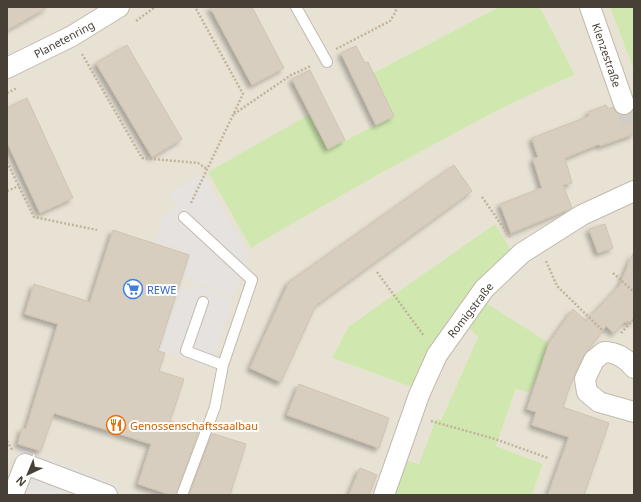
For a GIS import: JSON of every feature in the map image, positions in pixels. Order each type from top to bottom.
[{"type":"street","name":"Planetenring","points":[[7,68],[72,36],[119,7]]},
{"type":"street","name":"Klenzestraße","points":[[590,7],[624,104]]},
{"type":"street","name":"Romigstraße","points":[[384,495],[419,395],[438,355],[484,289],[522,253],[582,215],[634,191]]},
{"type":"street","points":[[634,368],[628,360],[614,352],[604,352],[594,360],[585,379],[587,392],[599,402],[634,412]]},
{"type":"street","points":[[13,495],[25,464],[107,495]]},
{"type":"lane","points":[[296,7],[325,59]]},
{"type":"lane","points":[[182,495],[215,407],[223,366],[252,280],[184,217]]},
{"type":"lane","points":[[203,302],[186,351],[223,366]]},
{"type":"path","points":[[184,217],[243,94],[196,7]]},
{"type":"path","points":[[233,114],[292,75],[318,63],[390,21],[397,7]]},
{"type":"path","points":[[72,36],[142,158],[198,163],[207,169]]},
{"type":"path","points":[[7,162],[34,217],[97,230]]},
{"type":"path","points":[[7,191],[19,186]]},
{"type":"path","points":[[482,197],[512,239]]},
{"type":"path","points":[[537,244],[557,286],[601,329]]},
{"type":"path","points":[[377,272],[438,355]]},
{"type":"path","points":[[613,273],[634,290]]},
{"type":"path","points":[[619,335],[634,319]]},
{"type":"path","points":[[429,420],[494,439],[548,458]]},
{"type":"shaded area","points":[[7,7],[499,7],[373,73],[394,116],[328,149],[310,114],[209,172],[251,248],[321,206],[454,133],[535,91],[575,75],[540,7],[610,7],[634,71],[634,495],[532,495],[543,464],[496,446],[516,389],[529,393],[539,372],[549,343],[478,337],[441,420],[436,418],[419,465],[392,495],[7,495]],"holes":[[[511,250],[495,263],[454,312],[411,387],[332,358],[348,327]]]},
{"type":"shaded area","points":[[202,174],[249,255],[234,296],[183,278],[190,253],[156,242],[162,218],[177,207],[169,194]]},
{"type":"shaded area","points":[[193,285],[233,299],[211,368],[159,350],[178,291]]},
{"type":"shaded area","points":[[19,447],[121,485],[117,495],[7,495],[7,479]]},
{"type":"green space","points":[[499,7],[540,7],[575,75],[515,102],[456,132],[251,248],[208,172],[310,114],[328,149],[394,116],[373,73]]},
{"type":"green space","points":[[610,7],[634,7],[634,71]]},
{"type":"green space","points":[[495,224],[511,250],[495,263],[454,312],[411,387],[332,358],[348,327]]},
{"type":"green space","points":[[486,303],[549,343],[539,372],[529,393],[516,389],[496,446],[543,464],[532,495],[392,495],[404,460],[419,464],[436,418],[441,420],[478,337],[467,326]]},
{"type":"building","points":[[7,7],[48,7],[7,30]]},
{"type":"building","points":[[210,7],[252,7],[284,68],[252,85]]},
{"type":"building","points":[[127,45],[182,139],[152,157],[96,63]]},
{"type":"building","points":[[356,46],[365,63],[368,62],[394,116],[376,125],[341,53]]},
{"type":"building","points":[[310,70],[345,140],[328,149],[292,79]]},
{"type":"building","points":[[27,98],[73,198],[40,213],[7,142],[7,108]]},
{"type":"building","points":[[606,105],[608,109],[613,107],[617,113],[622,115],[628,115],[634,109],[634,134],[600,146],[599,144],[565,158],[572,183],[563,185],[572,208],[511,233],[500,204],[542,188],[533,159],[538,157],[532,138],[589,116],[588,112]]},
{"type":"building","points":[[454,165],[472,191],[316,305],[281,382],[250,368],[289,282]]},
{"type":"building","points":[[605,224],[613,248],[598,253],[589,229]]},
{"type":"building","points":[[113,230],[189,255],[158,351],[165,353],[159,371],[184,379],[170,421],[199,430],[176,495],[171,495],[138,484],[151,444],[54,413],[41,451],[18,444],[22,428],[26,429],[58,324],[25,314],[34,284],[90,302]]},
{"type":"building","points":[[633,253],[634,321],[624,322],[614,333],[606,326],[584,355],[570,386],[563,407],[609,423],[584,495],[548,495],[569,437],[532,425],[536,412],[527,409],[549,343],[573,309],[586,321],[620,285]]},
{"type":"building","points":[[299,384],[389,418],[379,448],[287,415]]},
{"type":"building","points":[[212,434],[246,444],[230,495],[189,495]]},
{"type":"building","points":[[360,468],[377,475],[369,495],[349,495]]},
{"type":"tunnel","points":[[624,104],[634,129]]},
{"type":"place","name":"REWE","points":[[133,289]]},
{"type":"place","name":"Genossenschaftssaalbau","points":[[116,425]]}]
